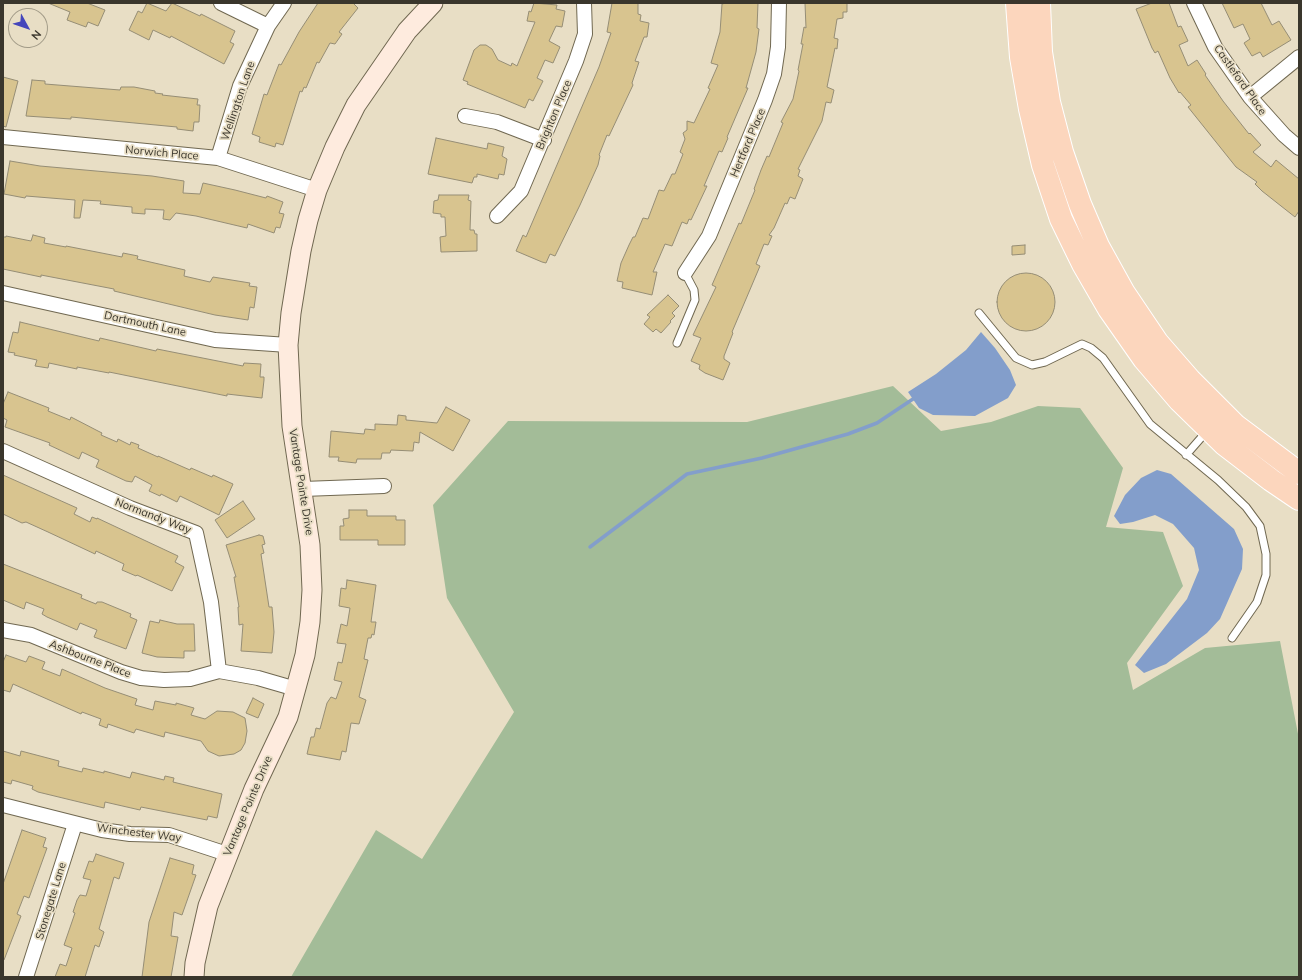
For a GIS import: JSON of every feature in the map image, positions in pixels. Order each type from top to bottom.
[{"type":"main road","points":[[1017,3],[1021,57],[1030,109],[1043,165],[1061,219],[1083,264],[1109,309],[1144,359],[1180,401],[1224,444],[1271,480],[1299,499]]},
{"type":"main road","points":[[1039,3],[1042,59],[1049,102],[1062,152],[1098,246],[1124,293],[1157,342],[1190,380],[1235,425],[1299,473]]},
{"type":"street","points":[[221,3],[268,26]]},
{"type":"street","name":"Wellington Lane","points":[[218,158],[240,86],[268,26],[284,3]]},
{"type":"street","name":"Vantage Pointe Drive","points":[[194,977],[195,963],[208,906],[227,854],[254,789],[288,717],[306,649],[310,622],[312,590],[310,545],[303,489],[292,426],[288,345],[290,313],[301,251],[317,190],[335,147],[356,105],[380,67],[407,31],[432,3]]},
{"type":"street","name":"Brighton Place","points":[[497,216],[521,191],[544,140],[576,61],[585,34],[584,3]]},
{"type":"street","name":"Hertford Place","points":[[685,272],[709,236],[765,100],[774,74],[778,47],[779,3]]},
{"type":"street","name":"Castleford Place","points":[[1194,3],[1215,47],[1250,98],[1284,135],[1299,148]]},
{"type":"street","points":[[1250,98],[1299,57]]},
{"type":"street","points":[[465,116],[497,122],[544,140]]},
{"type":"street","name":"Norwich Place","points":[[3,137],[218,158],[317,190]]},
{"type":"street","name":"Dartmouth Lane","points":[[3,293],[215,340],[288,345]]},
{"type":"street","name":"Normandy Way","points":[[3,451],[130,508],[196,533],[211,602],[218,671]]},
{"type":"street","points":[[303,489],[384,486]]},
{"type":"street","name":"Ashbourne Place","points":[[3,630],[31,635],[121,672],[141,678],[164,680],[190,679],[218,671],[258,678],[296,689]]},
{"type":"street","name":"Winchester Way","points":[[3,805],[102,830],[130,834],[169,835],[227,854]]},
{"type":"street","name":"Stonegate Lane","points":[[26,977],[75,824]]},
{"type":"lane","points":[[677,343],[695,300],[694,290],[685,272]]},
{"type":"lane","points":[[979,313],[1016,358],[1032,365],[1045,362],[1082,344],[1091,348],[1103,358],[1150,424],[1218,480],[1246,507],[1260,526],[1266,554],[1266,575],[1257,602],[1232,638]]},
{"type":"lane","points":[[1186,455],[1209,429]]},
{"type":"green space","points":[[893,386],[941,431],[991,422],[1038,406],[1080,408],[1123,468],[1106,527],[1163,532],[1183,586],[1127,663],[1133,690],[1205,648],[1280,641],[1299,739],[1299,977],[291,977],[376,830],[422,859],[514,712],[447,598],[433,505],[508,421],[747,422]]},
{"type":"water","points":[[981,332],[995,348],[1010,370],[1016,385],[1008,398],[975,416],[933,415],[919,408],[908,392],[936,374],[966,350]]},
{"type":"water","points":[[1157,470],[1171,474],[1234,529],[1243,549],[1242,569],[1220,619],[1207,633],[1166,664],[1144,673],[1135,665],[1187,599],[1199,570],[1194,548],[1173,524],[1155,515],[1133,522],[1120,524],[1114,516],[1125,495],[1141,478]]},
{"type":"building","points":[[48,3],[87,3],[105,10],[98,26],[88,22],[86,27],[67,20],[70,12]]},
{"type":"building","points":[[147,3],[166,11],[172,3],[200,16],[201,14],[235,31],[230,42],[234,44],[224,64],[171,36],[170,38],[153,30],[149,40],[129,30],[138,11],[142,13]]},
{"type":"building","points":[[318,3],[353,3],[358,8],[339,32],[342,34],[335,44],[330,43],[319,63],[317,62],[306,88],[304,87],[302,92],[300,91],[283,145],[276,143],[275,147],[259,142],[260,137],[252,134],[264,94],[267,95],[279,64],[281,65],[299,32]]},
{"type":"building","points":[[534,3],[557,5],[556,9],[565,11],[562,27],[556,26],[549,41],[560,47],[553,63],[545,60],[537,78],[543,81],[533,101],[529,99],[525,108],[467,84],[468,82],[463,80],[474,50],[480,45],[486,45],[492,49],[498,60],[511,66],[512,63],[517,66],[535,22],[527,21],[529,11],[531,12]]},
{"type":"building","points":[[612,3],[638,3],[638,14],[641,15],[640,21],[649,23],[647,37],[644,37],[635,61],[639,62],[632,83],[633,85],[609,136],[607,135],[599,155],[598,165],[580,205],[555,256],[550,254],[546,263],[542,262],[516,251],[523,235],[526,237],[599,67],[611,33],[607,32]]},
{"type":"building","points":[[758,3],[757,28],[759,29],[756,52],[746,88],[748,88],[722,152],[719,151],[704,186],[707,186],[691,220],[689,219],[687,224],[682,222],[672,246],[665,244],[653,272],[657,272],[652,295],[622,288],[623,282],[617,281],[621,263],[643,218],[648,219],[659,190],[664,191],[672,174],[675,174],[683,154],[680,152],[685,139],[683,133],[687,130],[687,121],[694,123],[710,89],[708,88],[718,65],[711,63],[720,32],[722,4]]},
{"type":"building","points":[[805,3],[847,3],[847,12],[843,12],[843,18],[837,19],[834,38],[838,39],[837,49],[835,48],[827,87],[834,90],[831,103],[826,102],[822,121],[798,169],[800,170],[798,176],[803,179],[795,199],[790,197],[787,204],[785,203],[774,228],[769,235],[772,236],[768,245],[764,244],[756,264],[760,266],[732,332],[733,333],[724,356],[724,359],[730,363],[723,380],[705,373],[699,369],[700,365],[691,361],[701,338],[693,335],[716,287],[712,285],[739,223],[741,224],[755,190],[754,189],[761,170],[767,156],[769,157],[783,123],[781,122],[793,99],[799,71],[804,27],[806,28]]},
{"type":"building","points":[[1152,3],[1169,3],[1178,27],[1181,26],[1188,41],[1179,45],[1188,66],[1197,60],[1206,74],[1205,75],[1223,101],[1249,134],[1250,133],[1261,145],[1253,152],[1271,167],[1276,160],[1299,179],[1299,211],[1295,217],[1262,191],[1255,184],[1257,182],[1236,167],[1188,107],[1191,105],[1180,92],[1179,93],[1170,78],[1158,51],[1155,53],[1152,48],[1136,9]]},
{"type":"building","points":[[1222,3],[1261,3],[1272,25],[1279,21],[1291,40],[1263,57],[1260,52],[1252,56],[1244,43],[1250,39],[1243,24],[1234,28]]},
{"type":"building","points":[[3,77],[18,81],[6,127],[3,126]]},
{"type":"building","points":[[32,80],[45,81],[45,84],[120,90],[121,87],[134,87],[155,91],[155,93],[163,94],[162,95],[198,99],[197,105],[200,105],[199,122],[194,122],[193,131],[177,129],[177,127],[71,117],[71,119],[26,116]]},
{"type":"building","points":[[436,138],[487,149],[488,143],[504,147],[502,156],[507,159],[504,175],[499,174],[498,179],[477,174],[477,177],[474,177],[472,183],[428,174]]},
{"type":"building","points":[[10,161],[40,166],[152,176],[184,181],[183,193],[200,194],[203,183],[266,198],[267,196],[283,202],[279,213],[284,214],[280,228],[276,227],[274,233],[248,224],[247,228],[176,213],[170,220],[163,219],[164,210],[145,209],[145,214],[132,213],[132,207],[100,204],[101,201],[83,200],[80,218],[74,218],[75,200],[26,196],[25,198],[4,194]]},
{"type":"building","points":[[439,195],[469,195],[468,200],[471,201],[470,230],[474,230],[475,234],[477,234],[477,251],[441,252],[440,237],[446,236],[445,217],[441,217],[441,214],[433,213],[434,201],[438,200]]},
{"type":"building","points":[[33,235],[45,238],[44,243],[122,257],[123,253],[138,256],[137,259],[185,270],[184,276],[210,282],[213,277],[250,283],[249,286],[257,287],[254,308],[250,307],[248,320],[215,315],[114,291],[114,289],[3,269],[3,237],[6,236],[31,241]]},
{"type":"building","points":[[1025,245],[1025,254],[1012,255],[1012,246]]},
{"type":"building","points":[[1020,273],[1032,273],[1047,281],[1055,296],[1055,308],[1047,323],[1032,331],[1020,331],[1005,323],[997,308],[997,296],[1005,281]]},
{"type":"building","points":[[668,295],[679,306],[672,313],[675,316],[661,333],[656,329],[653,332],[644,324],[650,317],[647,315]]},
{"type":"building","points":[[20,322],[99,341],[100,338],[156,351],[157,349],[243,366],[244,363],[261,364],[260,377],[264,377],[262,398],[227,394],[227,396],[109,372],[77,367],[77,369],[49,363],[48,368],[35,366],[37,360],[14,355],[15,353],[8,352],[13,332],[18,333]]},
{"type":"building","points":[[8,392],[49,408],[48,411],[70,420],[71,417],[102,433],[101,435],[117,442],[118,439],[130,445],[131,442],[139,445],[138,448],[158,457],[190,470],[191,468],[212,477],[213,475],[233,484],[219,515],[180,496],[177,502],[161,494],[160,496],[149,491],[152,485],[135,476],[132,482],[126,481],[96,467],[99,460],[82,452],[79,459],[49,445],[50,443],[5,427],[7,420],[3,418],[3,404]]},
{"type":"building","points":[[446,407],[470,420],[453,451],[420,432],[419,443],[414,442],[413,451],[391,450],[390,453],[382,453],[381,459],[357,459],[356,463],[338,461],[339,457],[329,457],[331,431],[364,434],[365,429],[375,430],[375,424],[397,425],[398,415],[406,416],[406,420],[437,423]]},
{"type":"building","points":[[3,475],[77,508],[74,514],[90,522],[92,517],[97,518],[178,556],[175,562],[184,567],[172,591],[122,570],[124,564],[96,551],[95,554],[26,522],[22,523],[3,514]]},
{"type":"building","points":[[243,501],[255,519],[227,538],[215,520]]},
{"type":"building","points":[[349,510],[367,510],[367,516],[396,516],[396,520],[405,520],[405,545],[378,545],[378,540],[340,540],[340,526],[344,526],[343,519],[349,518]]},
{"type":"building","points":[[259,535],[263,536],[265,544],[262,545],[264,553],[261,554],[269,607],[272,607],[274,632],[272,653],[241,651],[243,624],[239,625],[239,607],[234,577],[236,577],[226,545]]},
{"type":"building","points":[[3,564],[82,595],[81,598],[96,604],[97,602],[102,602],[131,614],[130,617],[137,620],[126,649],[94,637],[97,630],[80,623],[77,630],[42,614],[44,609],[26,602],[24,609],[3,600]]},
{"type":"building","points":[[347,580],[376,585],[371,622],[376,622],[374,635],[372,634],[371,638],[368,638],[364,659],[368,660],[359,697],[366,700],[359,724],[351,723],[346,752],[342,751],[340,760],[307,754],[311,737],[314,737],[316,728],[320,729],[327,703],[331,697],[336,699],[342,682],[334,680],[338,662],[342,663],[346,644],[337,643],[341,624],[347,626],[350,608],[339,606],[341,588],[346,589]]},
{"type":"building","points":[[160,620],[177,624],[194,624],[195,651],[184,651],[184,658],[157,657],[142,653],[150,621],[159,623]]},
{"type":"building","points":[[6,655],[26,662],[29,656],[45,662],[42,669],[60,676],[62,669],[105,688],[137,699],[135,705],[153,710],[155,701],[176,705],[176,703],[194,708],[191,715],[205,719],[217,711],[233,712],[245,718],[247,731],[245,743],[241,750],[234,754],[219,756],[208,751],[201,741],[165,732],[164,737],[136,729],[134,733],[108,724],[107,728],[99,725],[101,719],[82,712],[81,714],[13,684],[10,692],[3,690],[3,662]]},
{"type":"building","points":[[253,698],[264,704],[258,718],[246,713]]},
{"type":"building","points":[[3,751],[20,756],[21,751],[59,761],[58,766],[82,772],[83,768],[104,773],[104,771],[130,778],[132,772],[164,780],[165,776],[174,778],[173,782],[222,794],[217,818],[208,816],[207,820],[141,807],[140,810],[105,802],[104,808],[38,792],[32,789],[33,786],[12,780],[11,784],[3,782]]},
{"type":"building","points":[[22,830],[46,838],[43,847],[47,848],[29,898],[24,896],[17,914],[21,916],[4,960],[3,884]]},
{"type":"building","points":[[96,854],[124,863],[119,879],[114,877],[99,929],[104,932],[99,947],[95,945],[85,977],[55,977],[60,964],[66,966],[72,948],[64,945],[75,913],[73,912],[77,900],[80,895],[86,896],[91,880],[83,878],[89,861],[93,862]]},
{"type":"building","points":[[170,858],[194,865],[192,874],[196,875],[182,915],[174,912],[171,936],[178,937],[171,977],[142,977],[149,922]]},
{"type":"waterway","points":[[590,547],[687,474],[762,458],[848,434],[877,423],[913,399]]}]
